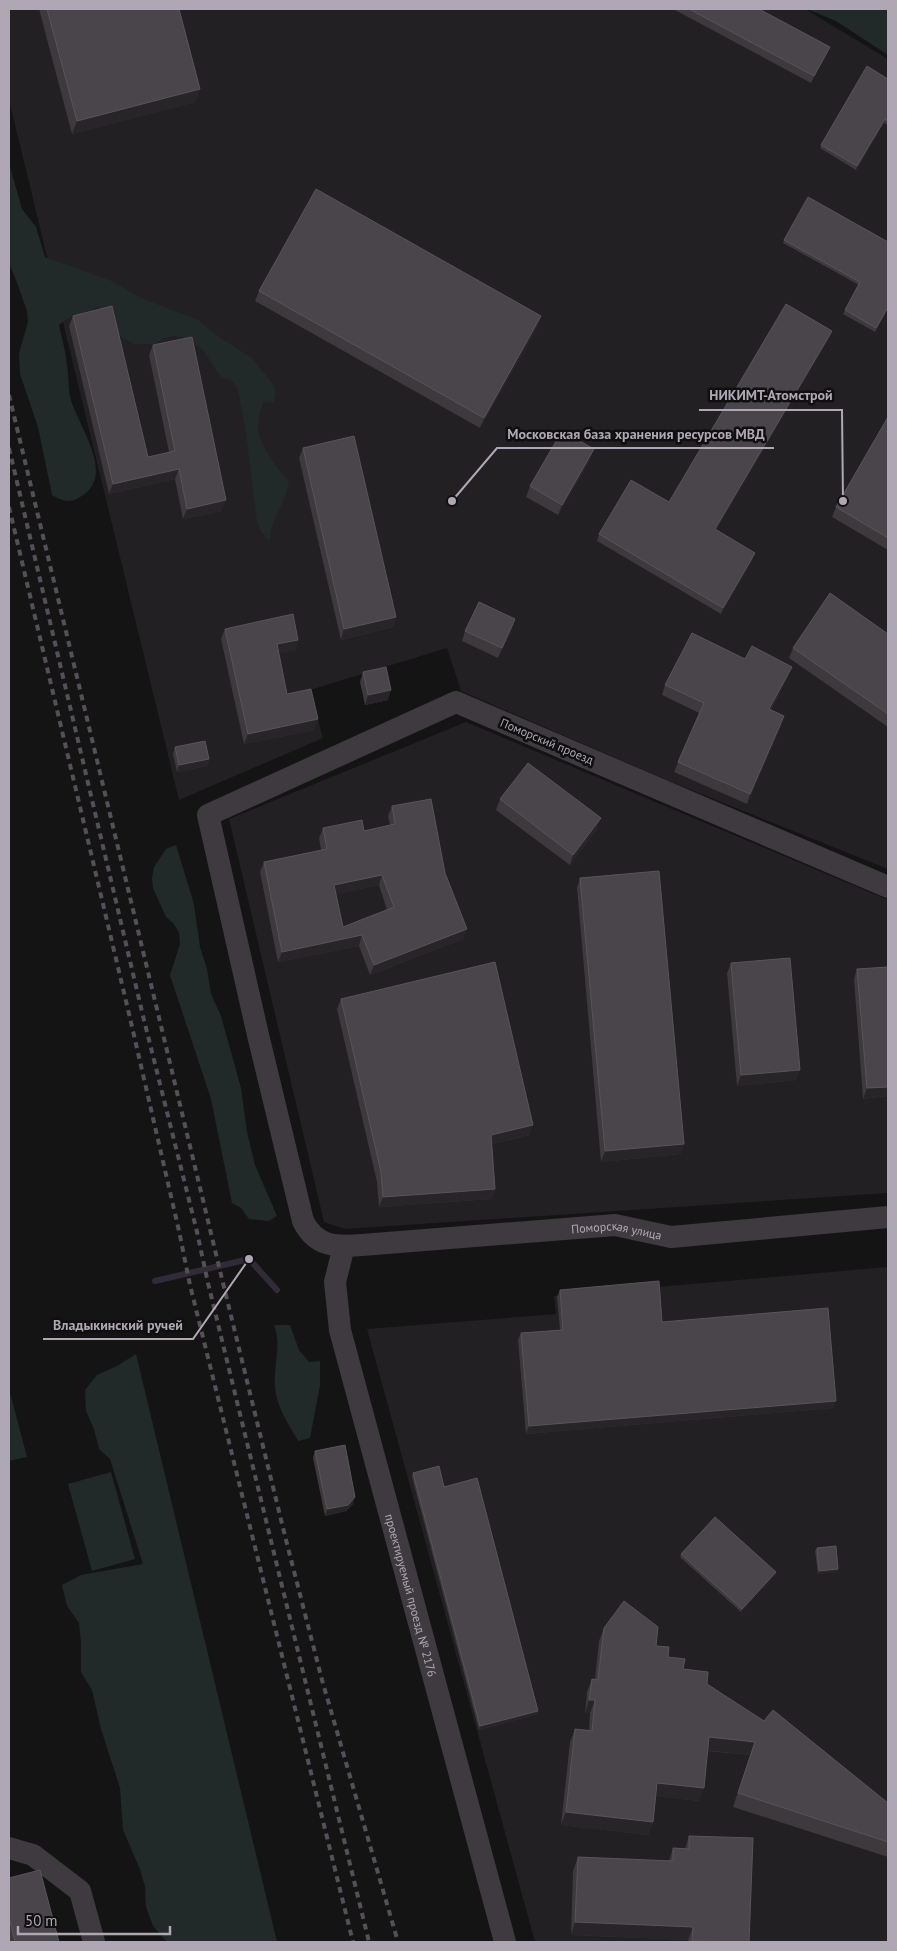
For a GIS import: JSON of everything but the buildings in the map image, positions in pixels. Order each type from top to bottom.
[{"type":"street","name":"Поморский проезд","points":[[208,815],[456,702],[888,888]]},
{"type":"street","name":"Поморская улица","points":[[208,815],[303,1222],[308,1231],[318,1240],[344,1246],[615,1224],[671,1237],[888,1218]]},
{"type":"street","name":"проектируемый проезд № 2176","points":[[344,1246],[335,1282],[340,1330],[505,1942]]},
{"type":"street","points":[[9,1848],[33,1855],[80,1891],[94,1942]]},
{"type":"shaded area","points":[[9,9],[805,9],[888,59],[888,869],[664,779],[461,691],[447,648],[310,690],[323,738],[179,800],[9,100]]},
{"type":"shaded area","points":[[807,9],[888,9],[888,55],[836,21]]},
{"type":"shaded area","points":[[9,149],[10,167],[22,209],[36,227],[45,257],[112,281],[139,297],[200,321],[216,335],[252,358],[272,383],[276,392],[274,403],[263,402],[258,430],[267,453],[289,482],[273,526],[270,541],[261,532],[257,522],[246,433],[238,390],[232,381],[221,377],[203,350],[185,338],[175,336],[164,338],[155,344],[134,344],[114,331],[107,310],[97,307],[68,319],[59,325],[66,356],[70,397],[92,450],[95,476],[91,488],[76,499],[66,501],[52,495],[38,427],[20,374],[19,353],[28,322],[27,311],[9,263]]},
{"type":"shaded area","points":[[466,722],[888,900],[888,1193],[345,1229],[324,1222],[229,819]]},
{"type":"shaded area","points":[[176,845],[194,904],[200,947],[207,969],[211,994],[221,1016],[241,1088],[247,1132],[255,1165],[277,1216],[269,1221],[249,1219],[241,1208],[232,1203],[211,1099],[170,975],[180,944],[179,933],[174,924],[166,917],[153,888],[152,878],[154,867],[166,849]]},
{"type":"shaded area","points":[[888,1267],[888,1942],[535,1942],[367,1329],[556,1314],[554,1296]]},
{"type":"shaded area","points":[[274,1325],[290,1325],[299,1350],[309,1362],[320,1361],[320,1385],[310,1438],[298,1441],[278,1401],[275,1379],[277,1340]]},
{"type":"shaded area","points":[[136,1354],[277,1942],[167,1942],[153,1926],[146,1907],[145,1886],[123,1830],[120,1788],[101,1729],[92,1690],[81,1672],[79,1623],[67,1606],[62,1585],[81,1575],[143,1564],[110,1459],[99,1449],[94,1429],[86,1411],[85,1390],[97,1375],[117,1366]]},
{"type":"shaded area","points":[[9,1389],[27,1457],[9,1461]]},
{"type":"shaded area","points":[[111,1472],[135,1559],[92,1571],[68,1484]]},
{"type":"waterway","points":[[155,1281],[249,1259],[277,1290]]},
{"type":"railway","points":[[9,395],[286,1540],[322,1680],[398,1942]]},
{"type":"railway","points":[[9,448],[143,1016],[369,1942]]},
{"type":"railway","points":[[9,507],[130,1018],[190,1285],[353,1942]]},
{"type":"place","name":"Московская база хранения ресурсов МВД","points":[[452,501]]},
{"type":"place","name":"НИКИМТ-Атомстрой","points":[[843,501]]},
{"type":"place","name":"Владыкинский ручей","points":[[249,1259]]}]
